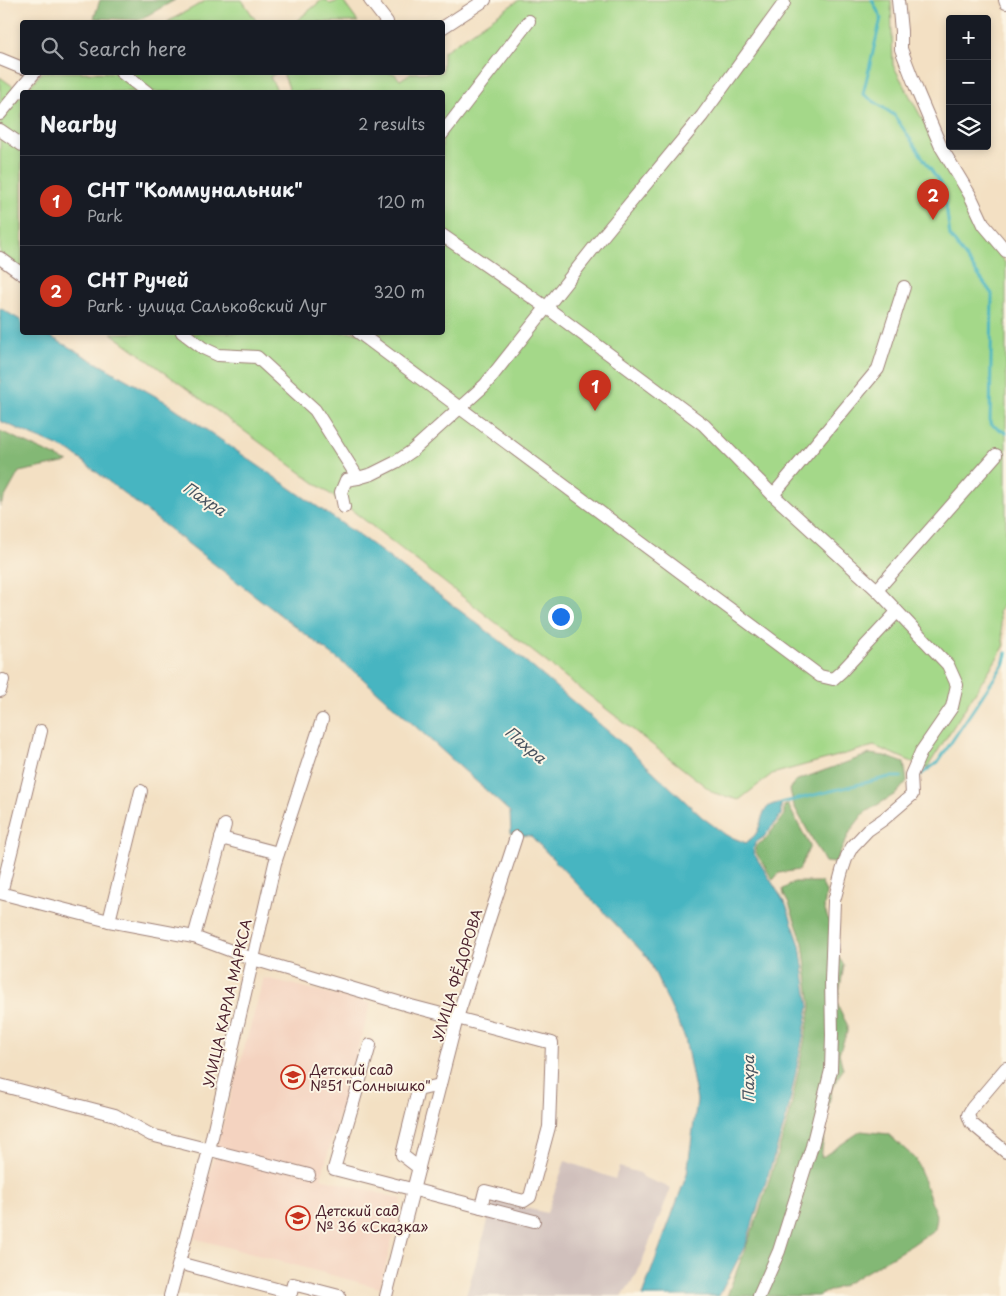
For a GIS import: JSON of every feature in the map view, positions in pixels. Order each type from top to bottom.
[{"type":"street","points":[[370,0],[385,20]]},
{"type":"street","points":[[445,26],[484,0]]},
{"type":"street","points":[[898,0],[902,49],[941,147],[970,195],[984,225],[1006,251]]},
{"type":"street","points":[[344,507],[341,492],[346,480],[372,474],[396,462],[412,451],[485,385],[702,116],[784,3]]},
{"type":"street","points":[[445,130],[529,21]]},
{"type":"street","points":[[0,60],[20,67]]},
{"type":"street","points":[[0,114],[32,75]]},
{"type":"street","points":[[125,75],[145,90]]},
{"type":"street","points":[[0,130],[20,145]]},
{"type":"street","points":[[445,237],[546,307],[704,424],[773,495],[877,590],[948,665],[957,685],[952,707],[921,752],[912,774],[912,795],[868,830],[852,847],[847,856],[834,900],[830,980],[832,1010],[831,1070],[812,1146],[779,1251],[759,1296]]},
{"type":"street","points":[[0,258],[20,273]]},
{"type":"street","points":[[773,495],[878,369],[904,288]]},
{"type":"street","points":[[186,335],[203,348],[218,355],[257,357],[314,410],[358,478]]},
{"type":"street","points":[[362,335],[820,676],[833,679],[842,672],[897,612]]},
{"type":"street","points":[[877,590],[996,455]]},
{"type":"street","name":"УЛИЦА КАРЛА МАРКСА","points":[[170,1296],[209,1150],[278,853],[322,720]]},
{"type":"street","points":[[41,730],[0,893],[109,921],[194,937],[253,959],[552,1043],[549,1127],[530,1197],[524,1201],[485,1191],[481,1207]]},
{"type":"street","points":[[109,921],[141,791]]},
{"type":"street","points":[[194,937],[225,825]]},
{"type":"street","name":"УЛИЦА ФЁДОРОВА","points":[[386,1296],[458,1018],[516,837]]},
{"type":"street","points":[[221,838],[278,853]]},
{"type":"street","points":[[370,1044],[334,1169],[534,1221]]},
{"type":"street","points":[[1006,1068],[968,1115],[971,1123],[1006,1152]]},
{"type":"street","points":[[0,1084],[115,1115],[151,1135],[309,1175]]},
{"type":"street","points":[[419,1168],[402,1155],[418,1090],[440,1085]]},
{"type":"street","points":[[179,1263],[290,1294],[293,1284],[339,1296]]},
{"type":"shaded area","points":[[264,978],[371,1003],[321,1178],[402,1199],[380,1288],[193,1238],[215,1151]]},
{"type":"shaded area","points":[[565,1161],[615,1179],[619,1167],[640,1173],[642,1177],[671,1188],[637,1274],[622,1296],[466,1296],[494,1201],[547,1213]]},
{"type":"green space","points":[[100,0],[175,0],[139,20],[94,18]]},
{"type":"green space","points":[[207,0],[242,0],[256,20],[171,20]]},
{"type":"green space","points":[[322,0],[326,0],[330,4],[342,0],[357,20],[297,20]]},
{"type":"green space","points":[[519,0],[891,0],[893,65],[984,233],[1006,264],[1006,599],[999,611],[1004,647],[927,768],[874,746],[772,774],[739,800],[714,793],[349,508],[114,335],[445,335],[445,90],[288,90],[289,88],[284,75],[396,75],[400,80],[408,75],[445,75],[445,51]]},
{"type":"green space","points":[[39,75],[273,75],[270,77],[277,90],[27,90]]},
{"type":"green space","points":[[0,77],[20,92],[20,269],[0,254]]},
{"type":"green space","points":[[0,431],[68,462],[19,472],[0,506]]},
{"type":"green space","points":[[870,754],[885,756],[904,763],[907,781],[897,793],[864,813],[851,830],[835,863],[825,862],[794,806],[790,790],[795,781]]},
{"type":"green space","points":[[788,805],[810,846],[799,870],[779,873],[773,880],[755,851],[757,845],[765,840],[784,815],[784,806]]},
{"type":"green space","points":[[794,882],[821,882],[826,892],[824,908],[830,924],[834,951],[844,965],[837,1002],[847,1024],[847,1032],[839,1053],[843,1069],[832,1088],[821,1158],[861,1131],[888,1134],[916,1159],[937,1218],[935,1229],[912,1245],[842,1286],[817,1296],[727,1296],[757,1218],[789,1117],[811,1007],[803,943],[783,889]]},
{"type":"water","name":"Пахра","points":[[0,308],[20,320],[20,335],[48,335],[166,402],[367,541],[511,649],[629,749],[702,817],[726,835],[746,843],[758,830],[765,810],[769,806],[781,803],[781,815],[764,837],[755,843],[753,852],[786,905],[800,945],[809,1007],[787,1116],[746,1244],[719,1296],[642,1296],[687,1174],[697,1100],[685,1038],[648,958],[531,836],[511,834],[510,812],[361,677],[71,452],[0,421]]},
{"type":"waterway","points":[[872,0],[881,18],[863,94],[894,115],[944,189],[950,236],[992,294],[990,424],[1006,433]]},
{"type":"waterway","points":[[919,776],[938,762],[1003,665],[1006,653]]},
{"type":"waterway","points":[[781,803],[889,777],[901,777]]},
{"type":"place","name":"СНТ Ручей","points":[[933,220]]},
{"type":"place","name":"СНТ \"Коммунальник\"","points":[[595,411]]},
{"type":"place","name":"Детский сад №51 \"Солнышко\"","points":[[293,1077]]},
{"type":"place","name":"Детский сад № 36 «Сказка»","points":[[298,1218]]}]
